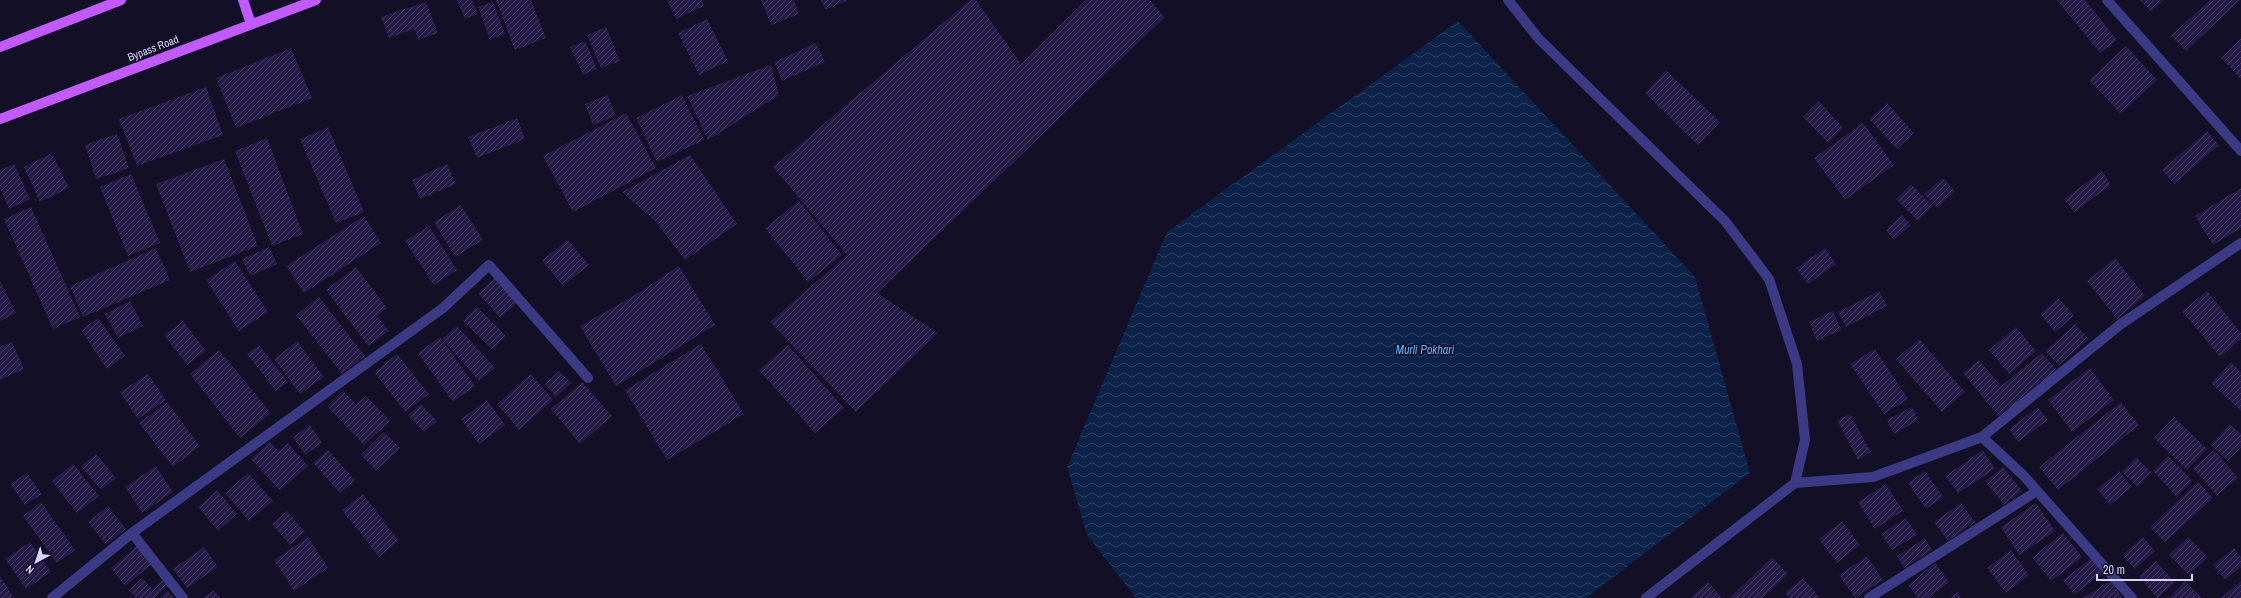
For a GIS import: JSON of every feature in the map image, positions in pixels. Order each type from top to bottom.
[{"type":"main road","points":[[0,47],[121,0]]},
{"type":"main road","points":[[243,0],[251,24]]},
{"type":"main road","name":"Bypass Road","points":[[0,119],[316,0]]},
{"type":"street","points":[[1508,0],[1539,39],[1725,221],[1769,279],[1796,364],[1805,440],[1795,483]]},
{"type":"street","points":[[2106,0],[2241,151]]},
{"type":"street","points":[[1646,598],[1795,483],[1873,477],[1982,437],[2121,324],[2241,243]]},
{"type":"street","points":[[52,598],[132,532],[443,308],[489,266],[588,378]]},
{"type":"street","points":[[1982,437],[2023,475],[2132,598]]},
{"type":"street","points":[[1869,598],[2037,491]]},
{"type":"street","points":[[132,532],[183,598]]},
{"type":"water","name":"Murli Pokhari","points":[[1458,21],[1695,277],[1750,473],[1586,598],[1136,598],[1087,535],[1067,467],[1167,232]]},
{"type":"building","points":[[457,0],[472,0],[478,14],[465,19]]},
{"type":"building","points":[[496,0],[531,0],[546,38],[515,50]]},
{"type":"building","points":[[667,0],[702,0],[704,6],[676,19]]},
{"type":"building","points":[[761,0],[794,0],[799,14],[771,25]]},
{"type":"building","points":[[821,0],[848,0],[826,10]]},
{"type":"building","points":[[970,0],[976,0],[1021,64],[1086,0],[1150,0],[1165,17],[877,293],[938,333],[856,412],[770,322],[847,255],[773,167]]},
{"type":"building","points":[[2057,0],[2085,0],[2117,40],[2100,53]]},
{"type":"building","points":[[2140,0],[2164,0],[2151,12]]},
{"type":"building","points":[[2210,0],[2240,0],[2186,51],[2171,36]]},
{"type":"building","points":[[426,2],[438,33],[419,40],[414,29],[389,38],[381,17]]},
{"type":"building","points":[[493,2],[505,34],[490,40],[478,7]]},
{"type":"building","points":[[707,19],[728,61],[699,75],[678,33]]},
{"type":"building","points":[[606,27],[620,61],[601,68],[587,35]]},
{"type":"building","points":[[2241,38],[2241,79],[2221,58]]},
{"type":"building","points":[[585,41],[597,69],[583,75],[570,47]]},
{"type":"building","points":[[816,43],[825,62],[782,81],[774,62]]},
{"type":"building","points":[[2126,46],[2157,80],[2121,114],[2089,80]]},
{"type":"building","points":[[291,48],[312,98],[236,128],[216,78]]},
{"type":"building","points":[[771,65],[779,95],[708,140],[687,96]]},
{"type":"building","points":[[1666,70],[1720,122],[1698,145],[1645,93]]},
{"type":"building","points":[[206,87],[223,135],[137,166],[119,119]]},
{"type":"building","points":[[608,95],[616,116],[593,125],[585,104]]},
{"type":"building","points":[[682,95],[704,140],[657,162],[636,118]]},
{"type":"building","points":[[1819,101],[1843,128],[1828,143],[1803,117]]},
{"type":"building","points":[[1887,103],[1914,133],[1897,149],[1869,119]]},
{"type":"building","points":[[626,113],[656,168],[573,212],[543,156]]},
{"type":"building","points":[[517,118],[525,139],[477,158],[468,137]]},
{"type":"building","points":[[1863,123],[1894,165],[1845,200],[1814,158]]},
{"type":"building","points":[[328,127],[364,212],[336,223],[300,139]]},
{"type":"building","points":[[2207,131],[2219,145],[2174,184],[2162,170]]},
{"type":"building","points":[[117,134],[129,168],[96,179],[85,145]]},
{"type":"building","points":[[267,138],[303,234],[272,246],[235,151]]},
{"type":"building","points":[[52,153],[69,188],[40,202],[24,167]]},
{"type":"building","points":[[690,155],[737,224],[685,260],[656,222],[622,192]]},
{"type":"building","points":[[224,159],[258,246],[190,272],[156,184]]},
{"type":"building","points":[[14,164],[30,199],[9,209],[0,188],[0,170]]},
{"type":"building","points":[[447,164],[456,184],[420,199],[412,180]]},
{"type":"building","points":[[2102,171],[2111,185],[2074,212],[2064,199]]},
{"type":"building","points":[[131,174],[160,243],[128,256],[100,187]]},
{"type":"building","points":[[1943,178],[1955,191],[1937,208],[1924,194]]},
{"type":"building","points":[[1911,184],[1933,206],[1918,221],[1896,199]]},
{"type":"building","points":[[2241,188],[2241,228],[2213,245],[2195,216]]},
{"type":"building","points":[[799,201],[842,255],[808,282],[765,228]]},
{"type":"building","points":[[461,205],[483,240],[455,257],[434,222]]},
{"type":"building","points":[[31,207],[80,317],[53,329],[4,219]]},
{"type":"building","points":[[1902,215],[1911,225],[1894,240],[1886,230]]},
{"type":"building","points":[[364,216],[381,243],[304,293],[286,266]]},
{"type":"building","points":[[429,226],[457,270],[434,285],[405,241]]},
{"type":"building","points":[[568,240],[589,265],[563,286],[542,260]]},
{"type":"building","points":[[269,247],[277,264],[250,276],[242,259]]},
{"type":"building","points":[[156,248],[170,280],[83,317],[70,286]]},
{"type":"building","points":[[1825,248],[1836,264],[1808,284],[1796,268]]},
{"type":"building","points":[[2115,258],[2145,296],[2117,319],[2087,281]]},
{"type":"building","points":[[235,261],[268,312],[239,331],[206,280]]},
{"type":"building","points":[[679,266],[715,325],[616,386],[580,326],[630,298]]},
{"type":"building","points":[[356,267],[387,308],[377,316],[389,331],[368,346],[326,290]]},
{"type":"building","points":[[496,277],[518,302],[500,318],[478,293]]},
{"type":"building","points":[[0,281],[16,313],[0,321]]},
{"type":"building","points":[[1879,291],[1887,306],[1846,327],[1838,312]]},
{"type":"building","points":[[2207,291],[2241,333],[2241,339],[2220,357],[2182,311]]},
{"type":"building","points":[[319,297],[365,356],[342,374],[296,315]]},
{"type":"building","points":[[2059,298],[2074,316],[2055,332],[2040,314]]},
{"type":"building","points":[[130,301],[143,326],[118,338],[105,314]]},
{"type":"building","points":[[477,307],[506,336],[493,350],[463,321]]},
{"type":"building","points":[[1833,311],[1841,330],[1817,341],[1809,322]]},
{"type":"building","points":[[98,318],[125,356],[107,369],[81,330]]},
{"type":"building","points":[[183,321],[206,351],[187,365],[164,335]]},
{"type":"building","points":[[2075,324],[2089,339],[2059,365],[2045,351]]},
{"type":"building","points":[[457,326],[495,368],[479,381],[442,339]]},
{"type":"building","points":[[2016,327],[2036,351],[2009,374],[1989,350]]},
{"type":"building","points":[[440,337],[475,386],[453,402],[418,353]]},
{"type":"building","points":[[1919,339],[1965,392],[1942,412],[1896,359]]},
{"type":"building","points":[[297,341],[324,377],[300,394],[274,359]]},
{"type":"building","points":[[12,342],[24,369],[0,380],[0,347]]},
{"type":"building","points":[[701,344],[744,414],[667,460],[625,390]]},
{"type":"building","points":[[259,345],[288,382],[276,391],[247,354]]},
{"type":"building","points":[[788,345],[844,408],[815,433],[759,370]]},
{"type":"building","points":[[1875,349],[1908,399],[1884,414],[1850,364]]},
{"type":"building","points":[[219,350],[271,413],[240,438],[190,374]]},
{"type":"building","points":[[2042,353],[2058,371],[2000,418],[1963,373],[1979,360],[2001,386]]},
{"type":"building","points":[[397,354],[429,394],[405,412],[374,372]]},
{"type":"building","points":[[2231,362],[2241,372],[2241,411],[2211,383]]},
{"type":"building","points":[[2090,368],[2114,400],[2072,432],[2048,400]]},
{"type":"building","points":[[559,371],[571,383],[556,397],[545,384]]},
{"type":"building","points":[[148,374],[166,400],[138,419],[120,392]]},
{"type":"building","points":[[531,374],[553,400],[519,430],[497,404]]},
{"type":"building","points":[[582,382],[612,416],[580,444],[551,409]]},
{"type":"building","points":[[343,391],[356,404],[366,396],[390,421],[364,445],[327,406]]},
{"type":"building","points":[[487,400],[505,425],[479,444],[461,419]]},
{"type":"building","points":[[167,402],[200,446],[173,467],[139,423]]},
{"type":"building","points":[[2121,402],[2139,425],[2058,490],[2039,467]]},
{"type":"building","points":[[421,404],[437,421],[424,432],[408,415]]},
{"type":"building","points":[[1912,407],[1919,420],[1894,434],[1887,420]]},
{"type":"building","points":[[2038,407],[2048,420],[2018,442],[2009,429]]},
{"type":"building","points":[[1850,414],[1871,452],[1858,460],[1837,420]]},
{"type":"building","points":[[2174,417],[2207,449],[2187,470],[2154,438]]},
{"type":"building","points":[[2230,424],[2241,434],[2241,447],[2228,461],[2211,445]]},
{"type":"building","points":[[310,425],[322,443],[305,455],[293,437]]},
{"type":"building","points":[[384,432],[400,448],[376,471],[361,455]]},
{"type":"building","points":[[270,442],[278,451],[288,443],[308,466],[280,491],[251,459]]},
{"type":"building","points":[[328,450],[355,480],[340,493],[313,463]]},
{"type":"building","points":[[1983,450],[1995,469],[1958,493],[1945,476]]},
{"type":"building","points":[[2214,450],[2238,478],[2217,496],[2193,468]]},
{"type":"building","points":[[96,454],[116,478],[101,490],[81,466]]},
{"type":"building","points":[[2168,456],[2192,481],[2177,497],[2153,471]]},
{"type":"building","points":[[2136,457],[2151,472],[2138,487],[2122,472]]},
{"type":"building","points":[[73,464],[99,496],[77,513],[52,481]]},
{"type":"building","points":[[156,466],[173,492],[142,513],[125,487]]},
{"type":"building","points":[[2003,467],[2022,491],[2004,505],[1985,481]]},
{"type":"building","points":[[1925,471],[1943,497],[1926,509],[1908,483]]},
{"type":"building","points":[[2119,471],[2132,487],[2110,505],[2097,489]]},
{"type":"building","points":[[27,473],[42,494],[25,505],[10,484]]},
{"type":"building","points":[[248,473],[273,501],[249,521],[225,493]]},
{"type":"building","points":[[2198,482],[2213,498],[2165,542],[2150,527]]},
{"type":"building","points":[[1886,484],[1903,511],[1875,529],[1858,502]]},
{"type":"building","points":[[217,490],[237,514],[218,531],[198,507]]},
{"type":"building","points":[[363,494],[399,541],[379,557],[342,510]]},
{"type":"building","points":[[41,502],[75,550],[57,563],[23,516]]},
{"type":"building","points":[[1961,503],[1975,522],[1948,541],[1934,522]]},
{"type":"building","points":[[2036,503],[2055,531],[2019,555],[2001,527]]},
{"type":"building","points":[[108,506],[126,529],[106,545],[88,522]]},
{"type":"building","points":[[287,511],[305,532],[290,545],[272,524]]},
{"type":"building","points":[[1906,518],[1917,535],[1892,550],[1881,534]]},
{"type":"building","points":[[1842,521],[1860,545],[1837,563],[1819,539]]},
{"type":"building","points":[[2063,533],[2082,557],[2051,581],[2032,557]]},
{"type":"building","points":[[308,537],[328,568],[294,591],[274,560]]},
{"type":"building","points":[[2143,537],[2155,551],[2135,569],[2122,555]]},
{"type":"building","points":[[2188,537],[2208,557],[2189,575],[2169,555]]},
{"type":"building","points":[[1925,538],[1932,550],[1904,568],[1897,556]]},
{"type":"building","points":[[30,542],[51,572],[26,589],[5,559]]},
{"type":"building","points":[[137,546],[152,564],[125,586],[111,568]]},
{"type":"building","points":[[204,547],[218,567],[187,588],[173,569]]},
{"type":"building","points":[[2234,548],[2241,557],[2241,567],[2225,580],[2213,565]]},
{"type":"building","points":[[2011,550],[2029,575],[2006,593],[1987,568]]},
{"type":"building","points":[[1867,556],[1883,580],[1855,598],[1839,575]]},
{"type":"building","points":[[1772,557],[1788,574],[1762,598],[1730,598]]},
{"type":"building","points":[[2093,557],[2104,572],[2074,595],[2063,580]]},
{"type":"building","points":[[2156,561],[2175,583],[2157,598],[2139,576]]},
{"type":"building","points":[[1935,563],[1949,582],[1928,598],[1918,598],[1908,585]]},
{"type":"building","points":[[0,576],[14,598],[0,598]]},
{"type":"building","points":[[142,578],[152,589],[163,579],[168,586],[154,598],[136,598],[129,590]]},
{"type":"building","points":[[1803,578],[1820,598],[1789,598],[1785,593]]},
{"type":"building","points":[[2111,580],[2122,598],[2083,598]]},
{"type":"building","points":[[2185,581],[2202,598],[2169,598]]},
{"type":"building","points":[[2241,581],[2241,598],[2221,598]]},
{"type":"building","points":[[1708,582],[1722,598],[1690,598]]},
{"type":"building","points":[[214,590],[220,598],[203,598]]},
{"type":"building","points":[[168,591],[173,598],[160,598]]},
{"type":"building","points":[[1957,592],[1961,598],[1950,598]]}]
